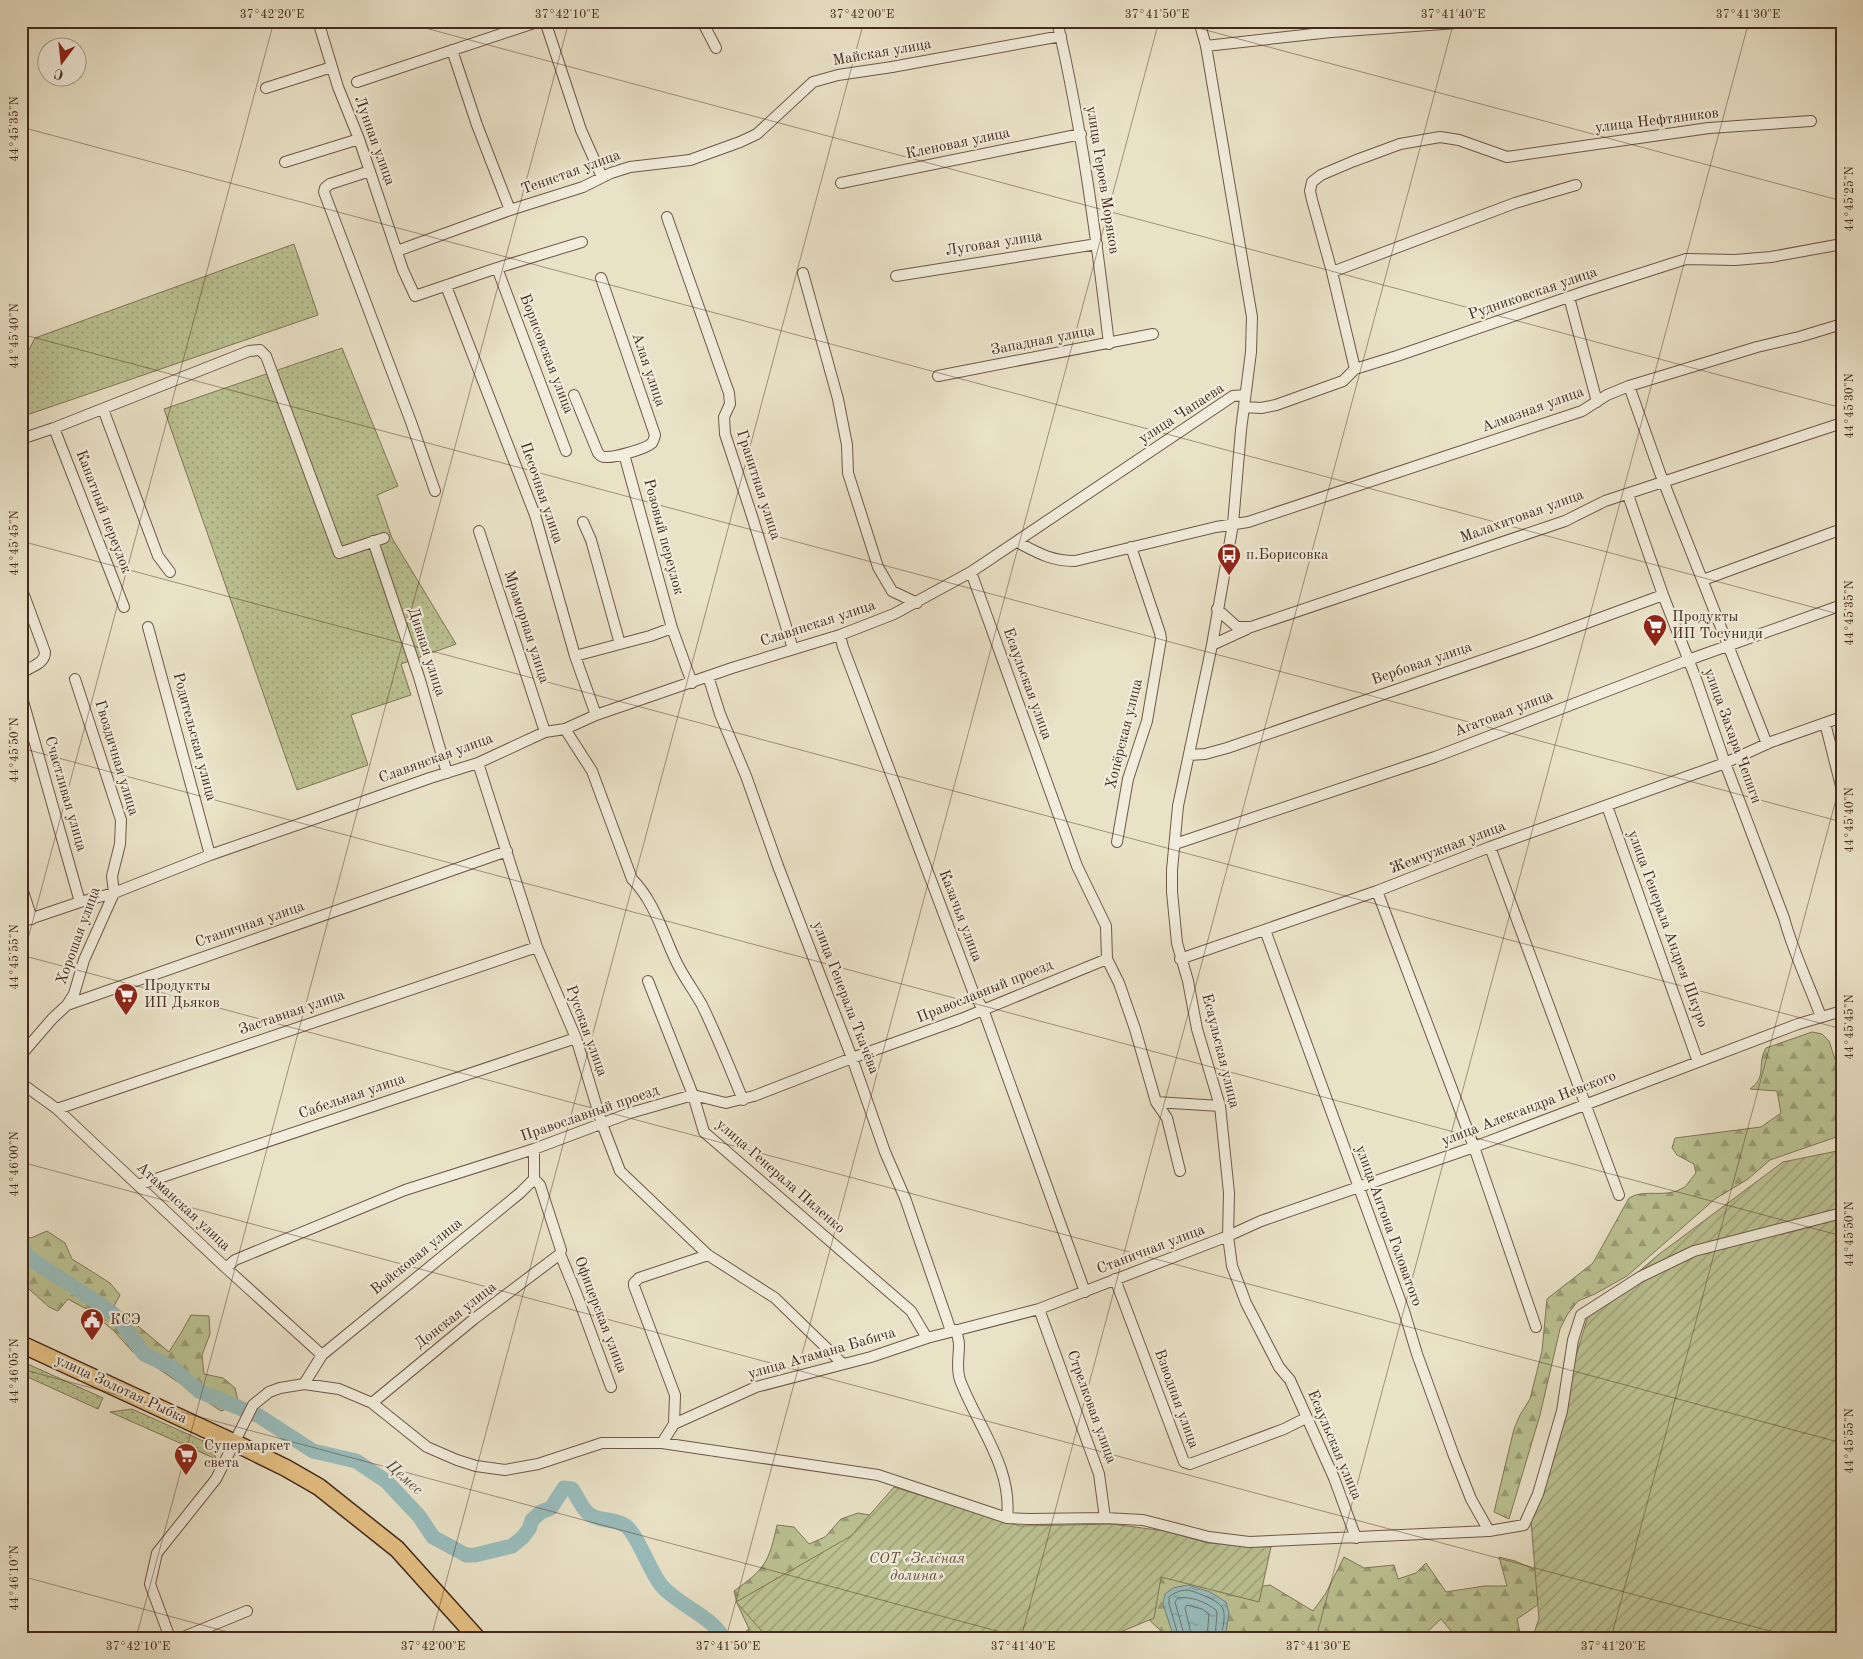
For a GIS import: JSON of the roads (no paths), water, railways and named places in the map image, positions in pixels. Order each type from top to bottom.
[{"type":"highway","name":"улица Золотая Рыбка","points":[[21,1344],[233,1442],[286,1468],[319,1487],[348,1508],[397,1549],[477,1638]]},
{"type":"street","name":"Лунная улица","points":[[318,21],[338,87],[359,139],[403,270],[415,296],[446,286]]},
{"type":"street","points":[[357,82],[540,21]]},
{"type":"street","points":[[545,21],[581,130],[602,177]]},
{"type":"street","points":[[702,21],[716,48]]},
{"type":"street","name":"улица Героев Моряков","points":[[1057,21],[1081,134],[1109,344]]},
{"type":"street","name":"улица Чапаева","points":[[971,572],[1233,396],[1245,395],[1251,352],[1252,317],[1206,46],[1199,21]]},
{"type":"street","points":[[1206,46],[1332,27],[1485,21]]},
{"type":"street","name":"Майская улица","points":[[757,134],[813,82],[838,75],[1061,36]]},
{"type":"street","points":[[452,50],[477,125],[510,210]]},
{"type":"street","points":[[266,88],[332,67]]},
{"type":"street","name":"улица Нефтяников","points":[[1332,272],[1310,191],[1312,182],[1354,161],[1400,144],[1440,137],[1459,140],[1507,157],[1709,128],[1811,121]]},
{"type":"street","name":"Тенистая улица","points":[[397,251],[510,210],[583,187],[602,177],[630,167],[690,160],[757,134]]},
{"type":"street","name":"Кленовая улица","points":[[841,183],[1081,134]]},
{"type":"street","points":[[285,162],[359,139]]},
{"type":"street","points":[[370,171],[330,184],[325,188],[324,192],[411,422],[435,492]]},
{"type":"street","points":[[1355,369],[1332,272],[1515,203],[1576,185]]},
{"type":"street","name":"Гранитная улица","points":[[667,217],[729,393],[730,404],[724,417],[725,434],[793,649]]},
{"type":"street","points":[[446,286],[582,242]]},
{"type":"street","name":"Луговая улица","points":[[896,276],[1097,244]]},
{"type":"street","name":"Рудниковская улица","points":[[1244,407],[1262,408],[1276,405],[1343,381],[1355,369],[1686,259],[1735,260],[1771,257],[1842,244]]},
{"type":"street","name":"Борисовская улица","points":[[497,268],[566,451]]},
{"type":"street","points":[[803,273],[838,399],[847,445],[848,473],[878,567],[892,590],[917,603]]},
{"type":"street","name":"Алая улица","points":[[601,278],[655,436],[654,441],[649,445],[624,454]]},
{"type":"street","name":"Песочная улица","points":[[446,286],[535,515],[574,656],[596,715]]},
{"type":"street","points":[[1568,297],[1597,402]]},
{"type":"street","name":"Алмазная улица","points":[[1017,542],[1043,556],[1060,561],[1075,561],[1248,522],[1572,414],[1607,395],[1629,386],[1756,347],[1799,338],[1842,324]]},
{"type":"street","name":"Западная улица","points":[[938,376],[1153,334]]},
{"type":"street","points":[[21,439],[54,428],[249,350],[260,350],[266,356],[339,553],[384,538]]},
{"type":"street","points":[[1629,386],[1727,646],[1767,744]]},
{"type":"street","points":[[574,395],[598,453],[602,457],[607,458],[624,454]]},
{"type":"street","name":"Есаульская улица","points":[[1245,395],[1233,524],[1212,645],[1178,806],[1172,870],[1172,892],[1180,959],[1188,981],[1197,1029],[1220,1106],[1229,1193],[1228,1236],[1232,1266],[1246,1303],[1279,1367],[1290,1380],[1334,1478],[1356,1538]]},
{"type":"street","points":[[102,409],[158,556],[170,572]]},
{"type":"street","name":"Малахитовая улица","points":[[1212,645],[1251,627],[1565,521],[1605,502],[1842,423]]},
{"type":"street","name":"Канатный переулок","points":[[54,428],[124,607]]},
{"type":"street","name":"Розовый переулок","points":[[624,454],[672,628],[692,683]]},
{"type":"street","name":"улица Захара Чепиги","points":[[1628,495],[1662,595],[1696,679],[1725,763],[1784,918],[1789,937],[1821,1017]]},
{"type":"street","points":[[584,522],[591,540],[620,644]]},
{"type":"street","points":[[1703,580],[1842,529]]},
{"type":"street","name":"Мраморная улица","points":[[479,531],[545,732]]},
{"type":"street","name":"Дивная улица","points":[[373,541],[419,677],[446,772]]},
{"type":"street","name":"Хопёрская улица","points":[[1116,842],[1128,779],[1147,721],[1161,639],[1131,548]]},
{"type":"street","name":"Есаульская улица","points":[[971,572],[1077,866],[1106,926],[1107,959],[1119,983],[1135,1028],[1156,1102],[1167,1118],[1180,1171]]},
{"type":"street","name":"Славянская улица","points":[[21,922],[80,902],[114,893],[210,856],[446,772],[478,763],[545,732],[564,729],[596,715],[708,676],[840,635],[917,603],[971,572]]},
{"type":"street","points":[[21,587],[45,652],[45,657],[42,661],[21,674]]},
{"type":"street","name":"Вербовая улица","points":[[1190,755],[1205,754],[1227,748],[1532,643],[1662,595]]},
{"type":"street","name":"Агатовая улица","points":[[1175,844],[1435,757],[1688,660],[1842,605]]},
{"type":"street","points":[[1217,609],[1237,627],[1251,627]]},
{"type":"street","name":"Родительская улица","points":[[148,626],[210,856]]},
{"type":"street","points":[[574,656],[650,636],[672,628]]},
{"type":"street","name":"Казачья улица","points":[[840,635],[846,656],[974,994],[984,1009],[1085,1292]]},
{"type":"street","name":"улица Генерала Ткачёва","points":[[708,676],[720,714],[746,776],[778,866],[852,1058],[885,1152],[905,1198],[960,1344],[957,1358],[960,1378],[1004,1475],[1009,1501],[1007,1518]]},
{"type":"street","name":"Гвоздичная улица","points":[[75,679],[121,820],[120,844],[113,864],[112,876]]},
{"type":"street","name":"Счастливая улица","points":[[21,694],[80,902]]},
{"type":"street","name":"Жемчужная улица","points":[[1180,959],[1377,891],[1490,847],[1725,763],[1767,744],[1842,717]]},
{"type":"street","points":[[1825,723],[1842,790]]},
{"type":"street","points":[[564,729],[592,771],[632,879],[640,886],[648,900],[666,936],[675,960],[701,1004],[725,1055],[743,1100]]},
{"type":"street","name":"Русская улица","points":[[478,763],[537,947],[576,1038],[602,1124],[620,1171],[708,1255],[775,1298],[843,1364]]},
{"type":"street","name":"улица Генерала Андрея Шкуро","points":[[1607,806],[1698,1062]]},
{"type":"street","points":[[1490,847],[1619,1195]]},
{"type":"street","name":"Станичная улица","points":[[21,1055],[52,1019],[68,1005],[507,852]]},
{"type":"street","name":"Хорошая улица","points":[[68,1005],[76,988],[84,960],[114,893],[112,876]]},
{"type":"street","points":[[21,886],[32,919]]},
{"type":"street","points":[[1377,891],[1474,1147],[1536,1327]]},
{"type":"street","name":"улица Антона Головатого","points":[[1265,930],[1404,1311],[1417,1354],[1454,1456],[1471,1499],[1489,1531]]},
{"type":"street","name":"Заставная улица","points":[[57,1108],[537,947]]},
{"type":"street","name":"Православный проезд","points":[[226,1268],[235,1260],[405,1190],[534,1150],[630,1113],[693,1095],[726,1103],[743,1100],[961,1019],[1107,959]]},
{"type":"street","name":"улица Генерала Пиленко","points":[[648,981],[693,1095],[704,1132],[911,1311],[927,1338]]},
{"type":"street","name":"улица Александра Невского","points":[[1228,1236],[1261,1222],[1474,1147],[1798,1024],[1842,1011]]},
{"type":"street","name":"Сабельная улица","points":[[138,1186],[576,1038]]},
{"type":"street","name":"Атаманская улица","points":[[21,1083],[57,1108],[138,1186],[322,1355]]},
{"type":"street","points":[[1156,1102],[1220,1106]]},
{"type":"street","points":[[534,1150],[534,1179]]},
{"type":"street","name":"Офицерская улица","points":[[534,1179],[540,1185],[561,1250],[560,1254],[611,1387]]},
{"type":"street","name":"Войсковая улица","points":[[304,1384],[322,1355],[520,1193],[534,1179]]},
{"type":"street","points":[[170,1638],[150,1584],[157,1554],[216,1479],[253,1405],[269,1392],[304,1384],[339,1389],[372,1403],[427,1447],[457,1460],[476,1466],[505,1470],[538,1464],[602,1442],[662,1443],[878,1475],[1007,1518],[1143,1520],[1209,1537],[1249,1542],[1489,1531],[1524,1525],[1538,1494],[1562,1411],[1573,1340],[1580,1315],[1640,1276],[1694,1252],[1842,1213]]},
{"type":"street","name":"Станичная улица","points":[[1085,1292],[1228,1236]]},
{"type":"street","name":"Донская улица","points":[[372,1403],[474,1319],[560,1254]]},
{"type":"street","points":[[662,1443],[674,1424],[675,1395],[634,1283],[639,1278],[708,1255]]},
{"type":"street","name":"Взводная улица","points":[[1115,1279],[1184,1462],[1190,1464],[1306,1418]]},
{"type":"street","name":"улица Атамана Бабича","points":[[674,1424],[756,1387],[871,1357],[927,1338],[1039,1309],[1085,1292]]},
{"type":"street","name":"Стрелковая улица","points":[[1039,1309],[1099,1474],[1105,1518]]},
{"type":"street","points":[[181,1638],[247,1611]]},
{"type":"water","points":[[1188,1585],[1210,1592],[1226,1602],[1229,1613],[1225,1638],[1174,1638],[1163,1604],[1165,1594],[1173,1588]]},
{"type":"waterway","name":"Цемес","points":[[21,1244],[29,1258],[103,1306],[118,1318],[144,1354],[173,1368],[199,1391],[259,1416],[313,1451],[356,1461],[386,1481],[419,1516],[433,1537],[466,1555],[475,1555],[512,1546],[529,1529],[532,1520],[541,1512],[551,1508],[564,1488],[572,1489],[586,1512],[598,1518],[626,1526],[635,1537],[661,1585],[702,1616],[718,1630],[723,1638]]},
{"type":"place","name":"п.Борисовка","points":[[1229,576]]},
{"type":"place","name":"Продукты ИП Тосуниди","points":[[1655,647]]},
{"type":"place","name":"Продукты ИП Дьяков","points":[[126,1016]]},
{"type":"place","name":"КСЭ","points":[[92,1341]]},
{"type":"place","name":"Супермаркет света","points":[[186,1476]]},
{"type":"park label","name":"СОТ «Зелёная долина»","points":[[917,1568]]}]
